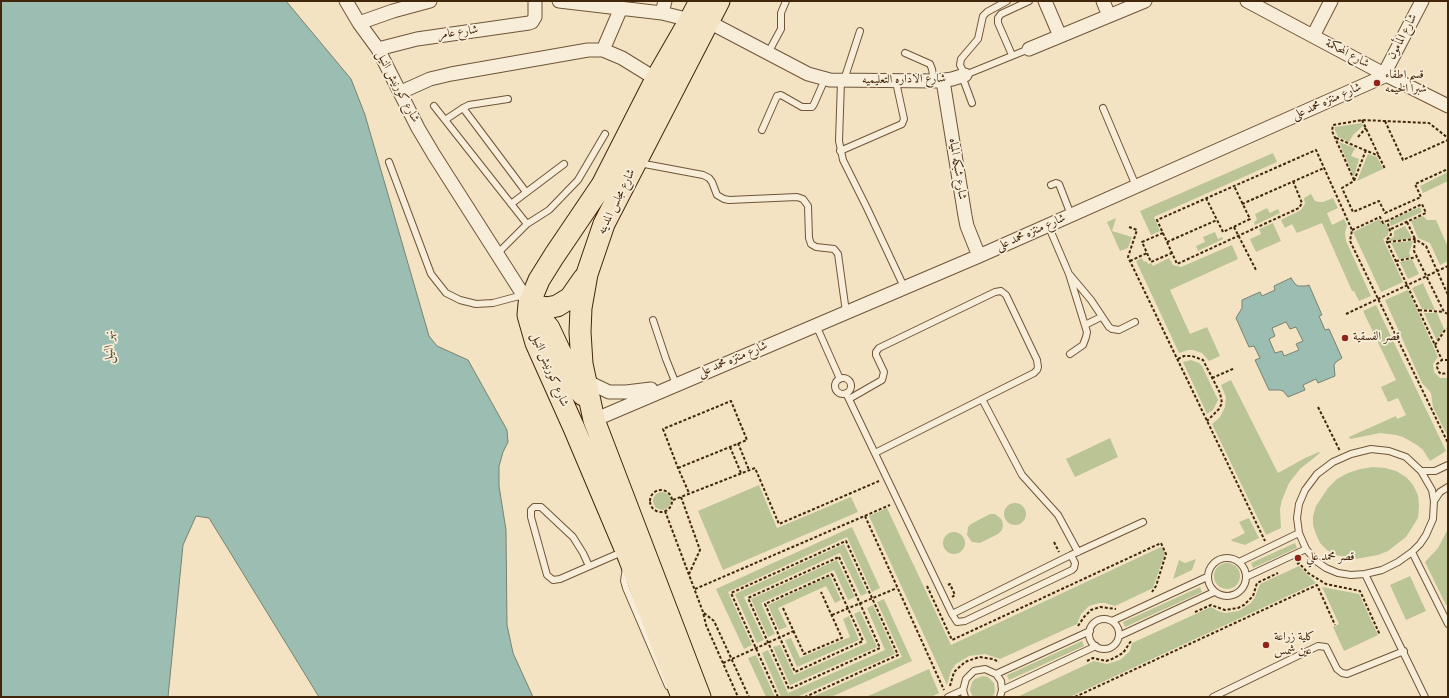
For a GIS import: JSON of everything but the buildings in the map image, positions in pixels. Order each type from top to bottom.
[{"type":"highway","name":"شارع مجلس المدينه","points":[[592,411],[582,364],[580,332],[581,308],[587,274],[604,224],[636,163],[700,21],[700,1]]},
{"type":"highway","name":"شارع مجلس المدينه","points":[[526,299],[602,185],[656,79],[700,21],[719,1]]},
{"type":"highway","points":[[526,299],[546,308],[557,306],[570,298],[587,274]]},
{"type":"highway","points":[[526,299],[549,328],[577,388],[592,411]]},
{"type":"highway","name":"شارع كورنيش النيل","points":[[526,299],[528,315],[536,343],[574,428],[688,697]]},
{"type":"highway","name":"شارع كورنيش النيل","points":[[592,411],[688,697]]},
{"type":"street","name":"شارع كورنيش النيل","points":[[346,1],[359,23],[378,49],[418,128],[434,155],[526,299]]},
{"type":"street","points":[[359,23],[393,11],[430,1]]},
{"type":"street","name":"شارع عامر","points":[[378,49],[417,39],[529,23],[532,22],[535,16],[535,1]]},
{"type":"street","name":"شارع الاداره التعليميه","points":[[559,1],[621,8],[663,7],[700,21],[768,53],[808,74],[825,79],[842,81],[896,82],[938,81],[963,75]]},
{"type":"street","points":[[1045,1],[1060,36]]},
{"type":"street","points":[[1104,1],[1109,16]]},
{"type":"street","name":"شارع الاداره التعليميه","points":[[1028,49],[1145,1]]},
{"type":"street","name":"شارع المحكمة","points":[[1246,1],[1448,106]]},
{"type":"street","points":[[1313,36],[1331,1]]},
{"type":"street","name":"شارع المأمون","points":[[1385,74],[1422,1]]},
{"type":"street","points":[[603,50],[621,8]]},
{"type":"street","points":[[401,92],[430,79],[451,74],[588,50],[603,50],[622,58],[656,79]]},
{"type":"street","name":"شارع منتزه محمد على","points":[[592,411],[624,406],[904,288],[979,256],[1385,74]]},
{"type":"street","name":"شارع شبكه المياه","points":[[938,81],[967,226],[979,256]]},
{"type":"street","name":"شارع منتزه محمد على","points":[[586,381],[604,391],[616,393],[674,384]]},
{"type":"street","points":[[616,393],[617,398],[624,406]]},
{"type":"lane","points":[[768,53],[781,28],[781,13],[786,1]]},
{"type":"lane","points":[[972,103],[960,65],[961,59],[978,39],[983,16],[987,12],[1007,1]]},
{"type":"lane","points":[[1012,55],[998,23],[998,18],[1001,14],[1029,1]]},
{"type":"lane","points":[[860,32],[842,81],[839,141],[840,151],[847,170],[865,203],[904,288]]},
{"type":"lane","name":"شارع الاداره التعليميه","points":[[963,75],[1028,49]]},
{"type":"lane","points":[[905,53],[930,64],[938,81]]},
{"type":"lane","points":[[762,130],[777,96],[781,95],[802,107],[812,107],[825,79]]},
{"type":"lane","points":[[840,151],[902,124],[904,119],[896,82]]},
{"type":"lane","points":[[445,120],[463,108],[474,103],[508,99]]},
{"type":"lane","points":[[434,106],[527,224]]},
{"type":"lane","points":[[463,108],[526,192]]},
{"type":"lane","points":[[1103,108],[1136,186]]},
{"type":"lane","points":[[497,254],[527,224],[549,210],[578,180],[605,134]]},
{"type":"lane","points":[[389,162],[431,274],[446,293],[460,300],[476,304],[526,299]]},
{"type":"lane","points":[[636,163],[703,175],[709,178],[712,182],[717,195],[724,199],[797,197],[803,199],[808,206],[809,238],[811,244],[816,247],[834,249],[838,254],[846,312]]},
{"type":"lane","points":[[511,204],[564,164]]},
{"type":"lane","points":[[1051,185],[1056,183],[1059,184],[1071,215]]},
{"type":"lane","points":[[1048,225],[1069,274],[1087,332],[1085,341],[1079,349],[1070,354]]},
{"type":"lane","points":[[1069,274],[1082,289],[1108,327],[1115,330],[1135,322]]},
{"type":"lane","points":[[847,396],[882,380],[884,372],[876,355],[876,352],[880,348],[995,292],[1001,291],[1006,295],[1037,360],[1038,367],[1034,373],[875,453]]},
{"type":"lane","points":[[1085,325],[1101,317]]},
{"type":"lane","points":[[653,320],[674,384]]},
{"type":"lane","points":[[816,325],[840,379]]},
{"type":"lane","points":[[847,396],[850,389],[850,383],[846,378],[840,379],[837,382],[836,389],[847,396],[957,622],[963,622],[1072,570],[1075,563],[1071,555]]},
{"type":"lane","points":[[982,399],[1019,470],[1030,485],[1058,515],[1078,552]]},
{"type":"lane","points":[[1371,450],[1389,451],[1406,457],[1421,471],[1432,490],[1434,501],[1433,519],[1426,535],[1412,552],[1393,565],[1382,570],[1365,574],[1351,575],[1338,573],[1326,568],[1316,561],[1306,549],[1299,533],[1297,518],[1299,504],[1305,490],[1317,474],[1333,462],[1351,454],[1371,450]]},
{"type":"lane","points":[[1421,471],[1430,472],[1448,465]]},
{"type":"lane","points":[[1434,501],[1440,492],[1448,487]]},
{"type":"lane","points":[[589,566],[579,545],[573,537],[541,507],[534,507],[531,510],[531,517],[549,578],[556,580],[589,566],[627,554]]},
{"type":"lane","points":[[952,614],[1071,555],[1143,522]]},
{"type":"lane","points":[[1239,562],[1299,533]]},
{"type":"lane","points":[[1246,577],[1306,549]]},
{"type":"lane","points":[[1412,552],[1448,624]]},
{"type":"lane","points":[[1229,558],[1239,562],[1244,569],[1246,577],[1244,586],[1241,590],[1232,596],[1223,596],[1214,592],[1209,585],[1207,577],[1210,567],[1218,560],[1229,558]]},
{"type":"lane","points":[[1365,574],[1426,697]]},
{"type":"lane","points":[[1028,577],[1034,588]]},
{"type":"lane","points":[[1112,621],[1207,577]]},
{"type":"lane","points":[[1014,583],[1020,595]]},
{"type":"lane","points":[[1119,636],[1214,592]]},
{"type":"lane","points":[[1104,619],[1112,621],[1117,626],[1119,636],[1115,644],[1108,648],[1096,646],[1091,641],[1091,627],[1097,621],[1104,619]]},
{"type":"lane","points":[[996,674],[1090,631]]},
{"type":"lane","points":[[1002,690],[1096,646]]},
{"type":"lane","points":[[1213,697],[1318,646],[1326,647],[1337,669],[1342,673],[1347,674],[1404,651]]},
{"type":"lane","points":[[965,697],[963,690],[966,679],[974,671],[985,669],[996,674],[1001,681],[1002,690],[1000,697]]},
{"type":"lane","points":[[948,695],[963,690]]},
{"type":"path","points":[[1362,120],[1385,168]]},
{"type":"path","points":[[1354,181],[1332,131],[1333,125],[1362,120],[1385,121],[1429,123],[1448,139],[1403,160],[1385,121]]},
{"type":"path","points":[[1358,137],[1366,128]]},
{"type":"path","points":[[1336,138],[1379,156]]},
{"type":"path","points":[[1293,181],[1302,202],[1300,208],[1177,264],[1157,220],[1316,150],[1352,230],[1350,241],[1448,443]]},
{"type":"path","points":[[1366,150],[1354,181],[1342,188],[1354,212],[1379,201],[1385,213],[1421,197],[1414,184],[1448,169]]},
{"type":"path","points":[[1242,204],[1324,168]]},
{"type":"path","points":[[1206,198],[1222,232],[1234,227],[1250,219],[1234,186]]},
{"type":"path","points":[[1352,230],[1380,217],[1383,223],[1422,204],[1426,213],[1391,230]]},
{"type":"path","points":[[1167,242],[1217,220]]},
{"type":"path","points":[[1387,221],[1391,230],[1391,236],[1386,240],[1442,360]]},
{"type":"path","points":[[1407,222],[1415,240],[1414,252],[1444,312]]},
{"type":"path","points":[[1129,227],[1137,230],[1128,257],[1268,548]]},
{"type":"path","points":[[1234,227],[1256,270]]},
{"type":"path","points":[[1163,233],[1142,242],[1151,262],[1172,253]]},
{"type":"path","points":[[1388,242],[1415,240],[1426,246],[1448,295]]},
{"type":"path","points":[[1130,260],[1147,253]]},
{"type":"path","points":[[1396,261],[1417,257]]},
{"type":"path","points":[[1346,314],[1448,266]]},
{"type":"path","points":[[1419,310],[1444,312],[1448,314]]},
{"type":"path","points":[[1435,345],[1445,330],[1448,329]]},
{"type":"path","points":[[1178,359],[1188,356],[1200,358],[1205,363],[1220,393],[1222,403],[1220,409],[1207,421]]},
{"type":"path","points":[[1448,360],[1442,360],[1437,364],[1437,370],[1441,374],[1448,374]]},
{"type":"path","points":[[1212,378],[1235,368]]},
{"type":"path","points":[[678,468],[747,440],[731,401],[662,429],[678,468],[689,493]]},
{"type":"path","points":[[1318,407],[1343,458]]},
{"type":"path","points":[[738,443],[749,470]]},
{"type":"path","points":[[730,446],[741,473]]},
{"type":"path","points":[[673,500],[755,468],[779,524],[879,481],[882,486]]},
{"type":"path","points":[[660,489],[668,492],[673,500],[672,505],[665,511],[660,512],[652,507],[650,503],[652,494],[660,489]]},
{"type":"path","points":[[681,497],[700,550],[689,574]]},
{"type":"path","points":[[695,589],[890,504],[893,512]]},
{"type":"path","points":[[665,511],[695,589],[706,626],[738,697]]},
{"type":"path","points":[[865,515],[897,588],[948,695]]},
{"type":"path","points":[[778,697],[731,593],[846,541],[898,655],[805,697]]},
{"type":"path","points":[[926,583],[952,640],[1161,543],[1166,554],[1154,590],[1148,594]]},
{"type":"path","points":[[839,557],[860,603],[880,648],[789,689],[748,598],[839,557]]},
{"type":"path","points":[[1292,567],[1299,563],[1308,573],[1320,581],[1333,586],[1360,591],[1380,635]]},
{"type":"path","points":[[1191,614],[1211,605],[1225,610],[1238,608],[1244,605],[1253,596],[1257,583],[1278,573]]},
{"type":"path","points":[[832,574],[848,609],[863,641],[795,672],[765,604],[832,574]]},
{"type":"path","points":[[1075,697],[1317,585],[1335,625]]},
{"type":"path","points":[[832,615],[897,588]]},
{"type":"path","points":[[783,608],[804,654],[842,638],[821,592]]},
{"type":"path","points":[[1072,629],[1079,626],[1084,617],[1091,610],[1106,607],[1115,609],[1122,606]]},
{"type":"path","points":[[703,612],[714,621],[749,697]]},
{"type":"path","points":[[723,663],[794,631]]},
{"type":"path","points":[[1086,662],[1093,658],[1106,661],[1112,659],[1123,653],[1130,642],[1136,638]]},
{"type":"path","points":[[948,695],[954,672],[965,662],[979,657],[993,659],[1000,662]]},
{"type":"green space","points":[[1362,123],[1363,126],[1353,135],[1349,142],[1338,137],[1335,130],[1335,127]]},
{"type":"green space","points":[[1339,142],[1355,148],[1351,156],[1359,159],[1354,177]]},
{"type":"green space","points":[[1273,153],[1277,162],[1154,217],[1160,231],[1151,235],[1140,211]]},
{"type":"green space","points":[[1368,154],[1377,157],[1383,169],[1357,181]]},
{"type":"green space","points":[[1448,172],[1448,181],[1423,193],[1420,186]]},
{"type":"green space","points":[[1311,194],[1315,201],[1319,202],[1333,198],[1338,208],[1327,213],[1332,225],[1344,219],[1347,225],[1345,233],[1346,241],[1371,296],[1359,301],[1354,291],[1352,291],[1322,223],[1297,233],[1292,224],[1285,228],[1281,220],[1301,210],[1305,204],[1304,198]]},
{"type":"green space","points":[[1420,207],[1422,212],[1391,226],[1389,221]]},
{"type":"green space","points":[[1267,208],[1270,213],[1278,209],[1280,213],[1255,225],[1254,222],[1257,220],[1255,214]]},
{"type":"green space","points":[[1423,216],[1427,220],[1436,220],[1448,247],[1448,261],[1440,265],[1430,243],[1418,238],[1411,221]]},
{"type":"green space","points":[[1116,218],[1112,231],[1132,237],[1128,248],[1120,251],[1107,222]]},
{"type":"green space","points":[[1380,219],[1382,224],[1385,223],[1389,230],[1388,235],[1383,239],[1403,282],[1381,292],[1353,232]]},
{"type":"green space","points":[[1273,223],[1281,241],[1256,252],[1250,239],[1261,234],[1259,229]]},
{"type":"green space","points":[[1405,226],[1412,238],[1390,241],[1389,239],[1394,236],[1394,231]]},
{"type":"green space","points":[[1215,232],[1218,239],[1222,237],[1223,239],[1198,251],[1196,246],[1205,242],[1203,237]]},
{"type":"green space","points":[[1413,241],[1409,253],[1411,257],[1399,259],[1391,243]]},
{"type":"green space","points":[[1232,245],[1238,259],[1170,290],[1190,334],[1207,327],[1220,356],[1209,361],[1202,353],[1193,350],[1179,353],[1136,261],[1142,258],[1144,262],[1146,261],[1148,264],[1151,263],[1153,266],[1169,258],[1173,265],[1181,267]]},
{"type":"green space","points":[[1412,259],[1419,274],[1408,279],[1400,262]]},
{"type":"green space","points":[[1423,283],[1435,310],[1422,309],[1412,288]]},
{"type":"green space","points":[[1408,290],[1438,357],[1433,364],[1434,372],[1440,378],[1448,378],[1448,437],[1433,407],[1431,393],[1422,383],[1385,300]]},
{"type":"green space","points":[[1376,305],[1446,451],[1430,461],[1423,450],[1403,437],[1380,433],[1350,439],[1349,437],[1396,416],[1397,419],[1406,415],[1398,398],[1388,402],[1381,387],[1396,380],[1363,311]]},
{"type":"green space","points":[[1424,313],[1437,313],[1444,329],[1437,341]]},
{"type":"green space","points":[[1191,360],[1202,366],[1218,400],[1213,410],[1207,414],[1183,362]]},
{"type":"green space","points":[[1231,380],[1278,473],[1305,458],[1319,452],[1320,453],[1300,469],[1289,483],[1280,509],[1281,528],[1266,535],[1212,424],[1220,417],[1225,407],[1226,397],[1221,385]]},
{"type":"green space","points":[[1110,438],[1118,457],[1075,477],[1066,459]]},
{"type":"green space","points":[[1373,467],[1396,471],[1406,477],[1413,485],[1418,495],[1418,518],[1406,537],[1388,551],[1378,555],[1356,559],[1335,555],[1320,543],[1316,534],[1313,525],[1313,516],[1316,506],[1328,488],[1337,479],[1360,469]]},
{"type":"green space","points":[[759,485],[777,528],[851,497],[858,512],[723,570],[698,511]]},
{"type":"green space","points":[[662,492],[668,495],[671,501],[668,507],[662,510],[656,507],[653,501],[656,495]]},
{"type":"green space","points":[[1015,503],[1019,504],[1025,510],[1025,518],[1019,524],[1015,525],[1011,524],[1005,518],[1004,514],[1005,510],[1011,504]]},
{"type":"green space","points":[[887,508],[951,645],[1161,547],[1165,553],[1153,588],[1115,606],[1099,603],[1089,606],[1081,614],[1077,624],[1000,659],[985,654],[969,656],[956,664],[951,671],[947,685],[869,516]]},
{"type":"green space","points":[[990,514],[995,514],[1002,520],[1002,530],[998,534],[980,543],[972,542],[967,535],[968,527]]},
{"type":"green space","points":[[1249,518],[1259,538],[1245,545],[1232,541],[1231,540],[1245,533],[1239,522]]},
{"type":"green space","points":[[852,527],[880,588],[872,592],[847,537],[728,592],[752,645],[744,649],[716,589]]},
{"type":"green space","points":[[1448,529],[1448,604],[1446,605],[1425,562],[1438,548]]},
{"type":"green space","points":[[954,532],[958,533],[964,539],[964,547],[958,553],[954,554],[950,553],[944,547],[943,543],[944,539],[950,533]]},
{"type":"green space","points":[[1295,543],[1297,548],[1253,568],[1251,563]]},
{"type":"green space","points":[[844,544],[867,593],[861,596],[840,553],[744,597],[764,640],[757,643],[735,594]]},
{"type":"green space","points":[[1196,559],[1192,570],[1173,579],[1179,560],[1185,563]]},
{"type":"green space","points":[[837,560],[855,597],[848,600],[834,570],[761,603],[775,634],[768,637],[751,599]]},
{"type":"green space","points":[[1227,563],[1236,567],[1240,576],[1236,585],[1227,589],[1218,585],[1214,576],[1218,567]]},
{"type":"green space","points":[[1299,566],[1316,583],[1070,697],[1017,697],[1094,661],[1107,664],[1120,660],[1130,651],[1132,643],[1211,607],[1225,613],[1239,611],[1251,603],[1260,584]]},
{"type":"green space","points":[[830,576],[841,600],[835,603],[826,586],[778,608],[787,627],[779,630],[768,605]]},
{"type":"green space","points":[[1410,576],[1426,611],[1406,620],[1390,585]]},
{"type":"green space","points":[[1200,587],[1202,592],[1125,627],[1123,622]]},
{"type":"green space","points":[[1322,587],[1359,594],[1378,635],[1344,651],[1333,627],[1339,624]]},
{"type":"green space","points":[[884,599],[912,661],[831,697],[812,697],[902,657],[877,602]]},
{"type":"green space","points":[[873,605],[895,654],[797,697],[781,697],[762,653],[768,650],[788,693],[885,650],[867,608]]},
{"type":"green space","points":[[860,611],[877,647],[790,685],[773,647],[780,645],[794,675],[867,643],[854,614]]},
{"type":"green space","points":[[849,616],[859,640],[797,667],[785,640],[791,638],[800,658],[850,637],[843,619]]},
{"type":"green space","points":[[1082,641],[1084,646],[1009,680],[1007,675]]},
{"type":"green space","points":[[756,655],[775,697],[766,697],[748,658]]},
{"type":"green space","points":[[929,669],[939,693],[931,697],[866,697]]},
{"type":"green space","points":[[983,676],[988,677],[994,683],[995,692],[992,697],[973,697],[970,690],[972,682]]},
{"type":"water","name":"نهر النيل","points":[[1,1],[286,1],[351,79],[365,115],[429,336],[437,346],[468,360],[507,430],[508,442],[499,466],[499,486],[506,530],[507,625],[513,653],[533,697],[319,697],[209,518],[196,516],[183,545],[168,697],[1,697]]},
{"type":"water","points":[[1291,278],[1298,286],[1309,285],[1322,315],[1319,316],[1325,330],[1329,329],[1342,358],[1334,365],[1335,376],[1318,383],[1316,379],[1303,385],[1305,390],[1288,397],[1283,391],[1269,390],[1255,360],[1260,358],[1254,346],[1249,347],[1236,318],[1242,308],[1242,300],[1260,292],[1262,296],[1275,290],[1274,286]],"holes":[[[1286,322],[1290,329],[1296,327],[1303,341],[1296,344],[1299,350],[1284,356],[1282,351],[1275,353],[1269,339],[1275,336],[1272,328]]]},
{"type":"place","name":"قسم اطفاء شبرا الخيمه","points":[[1377,83]]},
{"type":"place","name":"قصر الفسقية","points":[[1345,338]]},
{"type":"place","name":"قصر محمد علي","points":[[1298,558]]},
{"type":"place","name":"كلية زراعة عين شمس","points":[[1266,645]]}]
